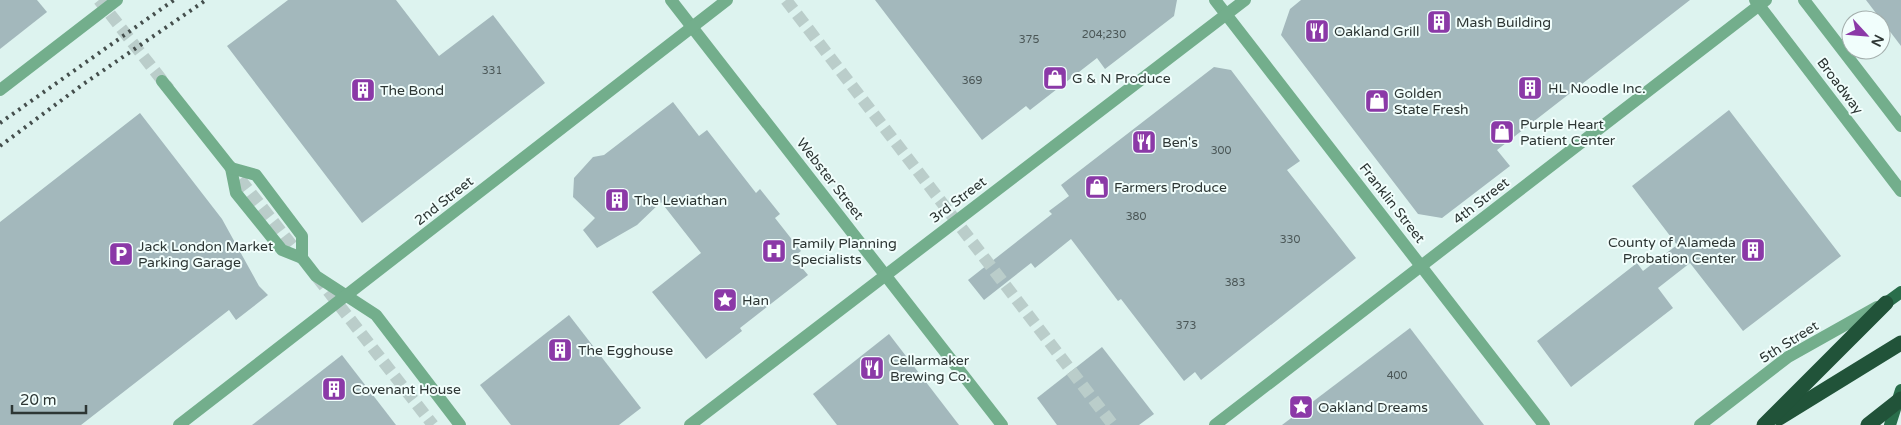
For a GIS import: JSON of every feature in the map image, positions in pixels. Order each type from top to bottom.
[{"type":"highway","points":[[1765,425],[1886,302]]},
{"type":"highway","points":[[1765,425],[1901,343]]},
{"type":"highway","points":[[1868,425],[1901,398]]},
{"type":"main road","name":"5th Street","points":[[1886,302],[1901,292]]},
{"type":"main road","points":[[1890,425],[1901,390]]},
{"type":"street","name":"Webster Street","points":[[671,0],[1002,425]]},
{"type":"street","name":"2nd Street","points":[[179,425],[727,0]]},
{"type":"street","name":"Franklin Street","points":[[1215,0],[1544,425]]},
{"type":"street","name":"3rd Street","points":[[690,425],[1245,0]]},
{"type":"street","name":"Broadway","points":[[1804,0],[1901,126]]},
{"type":"street","points":[[0,90],[111,2]]},
{"type":"street","name":"Broadway","points":[[1760,2],[1901,191]]},
{"type":"street","name":"4th Street","points":[[1215,425],[1760,2]]},
{"type":"street","points":[[162,81],[230,168],[236,193],[282,250],[302,258],[316,276],[376,315],[460,425]]},
{"type":"street","points":[[230,168],[256,174],[302,236],[302,258]]},
{"type":"street","name":"5th Street","points":[[1700,425],[1788,357],[1886,302]]},
{"type":"building","points":[[0,0],[37,0],[47,12],[0,49]]},
{"type":"building","name":"The Bond","points":[[288,0],[396,0],[439,56],[493,15],[545,83],[362,223],[227,46]]},
{"type":"building","points":[[875,0],[1177,0],[1174,16],[1105,69],[1097,58],[1030,110],[1026,106],[982,140]]},
{"type":"building","points":[[1301,0],[1690,0],[1497,150],[1510,166],[1442,218],[1418,214],[1281,35],[1290,9]]},
{"type":"building","points":[[1866,0],[1901,0],[1901,46],[1891,33],[1891,10],[1874,10]]},
{"type":"building","points":[[1214,67],[1231,70],[1300,161],[1287,170],[1356,258],[1201,380],[1195,372],[1184,381],[1121,299],[1118,301],[1071,239],[1035,268],[1031,263],[984,300],[968,280],[1052,214],[1049,211],[1069,196],[1061,185]]},
{"type":"building","points":[[673,102],[699,136],[707,130],[756,193],[760,189],[780,214],[775,218],[801,251],[793,257],[808,275],[740,328],[742,331],[706,359],[652,292],[701,253],[661,202],[637,225],[597,248],[583,230],[595,218],[573,197],[574,178],[593,157],[604,155]]},
{"type":"building","name":"County of Alameda Probation Center","points":[[1729,110],[1841,256],[1743,331],[1690,263],[1658,288],[1673,308],[1571,387],[1537,341],[1637,263],[1643,271],[1677,245],[1632,186]]},
{"type":"building","name":"Jack London Market Parking Garage","points":[[140,113],[222,219],[259,286],[268,295],[236,320],[229,310],[81,425],[0,425],[0,222]]},
{"type":"building","name":"The Egghouse","points":[[569,315],[641,408],[619,425],[511,425],[480,385]]},
{"type":"building","points":[[1410,328],[1484,425],[1282,425]]},
{"type":"building","name":"Cellarmaker Brewing Co.","points":[[889,334],[959,425],[837,425],[813,394]]},
{"type":"building","points":[[1102,347],[1154,414],[1139,425],[1057,425],[1037,398]]},
{"type":"building","name":"Covenant House","points":[[342,355],[396,425],[252,425]]},
{"type":"tunnel","points":[[99,0],[169,89]]},
{"type":"tunnel","points":[[786,0],[1113,425]]},
{"type":"tunnel","points":[[229,165],[305,262]]},
{"type":"tunnel","points":[[317,277],[433,425]]},
{"type":"railway","points":[[0,123],[174,0]]},
{"type":"railway","points":[[0,146],[82,85],[206,0]]},
{"type":"place","name":"Mash Building","points":[[1439,22]]},
{"type":"place","name":"Oakland Grill","points":[[1317,31]]},
{"type":"place","name":"G & N Produce","points":[[1055,78]]},
{"type":"place","name":"HL Noodle Inc.","points":[[1530,88]]},
{"type":"place","name":"The Bond","points":[[363,90]]},
{"type":"place","name":"Golden State Fresh","points":[[1377,101]]},
{"type":"place","name":"Purple Heart Patient Center","points":[[1502,132]]},
{"type":"place","name":"Ben's","points":[[1144,142]]},
{"type":"place","name":"Farmers Produce","points":[[1097,187]]},
{"type":"place","name":"The Leviathan","points":[[617,200]]},
{"type":"place","name":"County of Alameda Probation Center","points":[[1753,250]]},
{"type":"place","name":"Family Planning Specialists","points":[[774,251]]},
{"type":"place","name":"Jack London Market Parking Garage","points":[[121,254]]},
{"type":"place","name":"Han","points":[[725,300]]},
{"type":"place","name":"The Egghouse","points":[[560,350]]},
{"type":"place","name":"Cellarmaker Brewing Co.","points":[[872,368]]},
{"type":"place","name":"Covenant House","points":[[334,389]]},
{"type":"place","name":"Oakland Dreams","points":[[1301,407]]}]
